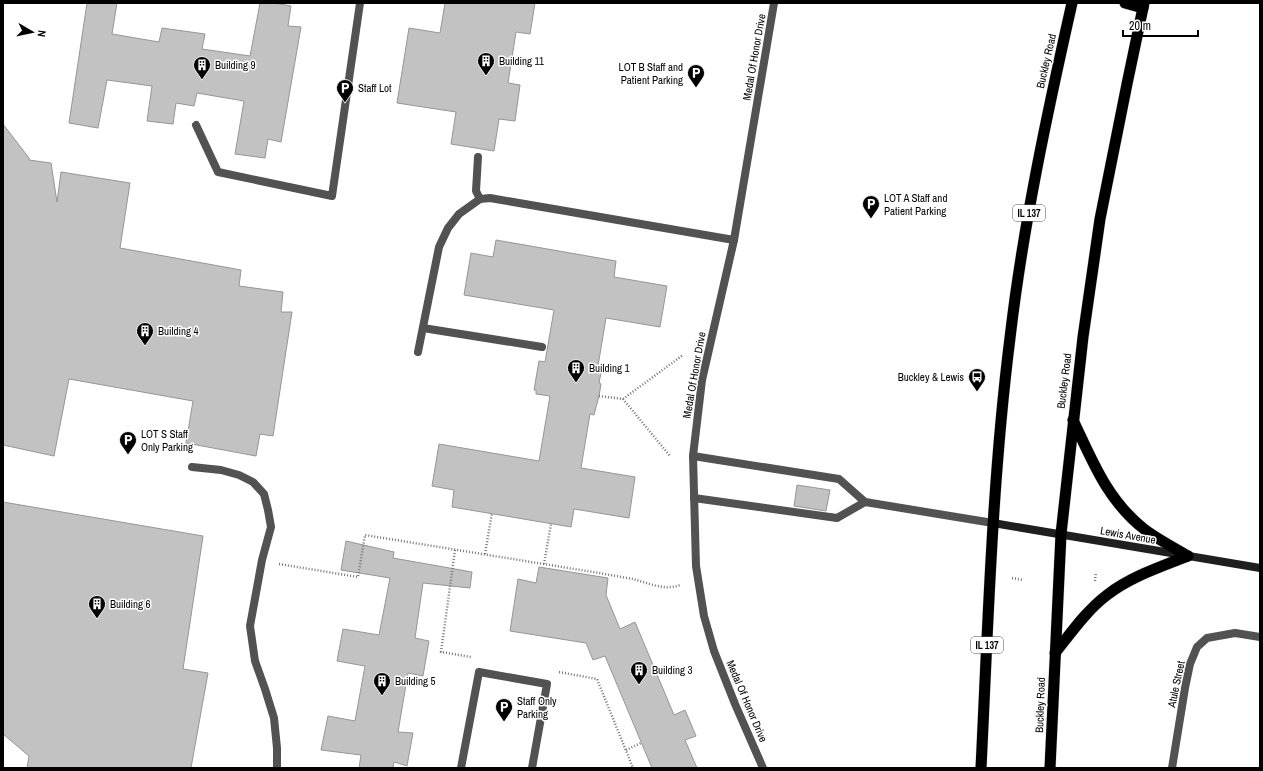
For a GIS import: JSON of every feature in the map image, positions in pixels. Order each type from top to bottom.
[{"type":"highway","name":"Buckley Road","points":[[981,768],[993,523],[1010,338],[1027,222],[1048,112],[1072,3]]},
{"type":"highway","points":[[1125,3],[1144,5]]},
{"type":"highway","name":"Buckley Road","points":[[1050,768],[1061,534],[1083,337],[1100,219],[1144,5]]},
{"type":"highway","points":[[1073,419],[1102,480],[1118,505],[1144,529],[1188,556]]},
{"type":"highway","points":[[1055,653],[1090,610],[1108,594],[1132,579],[1188,556]]},
{"type":"main road","name":"Lewis Avenue","points":[[993,523],[1260,568]]},
{"type":"street","points":[[196,125],[218,172],[332,196],[360,3]]},
{"type":"street","name":"Medal Of Honor Drive","points":[[764,768],[735,704],[714,651],[704,616],[696,566],[693,456],[702,380],[734,240],[774,3]]},
{"type":"street","points":[[478,157],[476,191],[480,199]]},
{"type":"street","points":[[418,352],[439,248],[448,228],[459,214],[480,199],[490,198],[734,240]]},
{"type":"street","points":[[423,328],[542,347]]},
{"type":"street","points":[[693,456],[839,479],[865,502],[993,523]]},
{"type":"street","points":[[192,467],[221,470],[238,475],[252,482],[264,494],[271,527],[262,560],[250,626],[254,661],[274,718],[277,768]]},
{"type":"street","points":[[694,498],[837,518],[865,502]]},
{"type":"street","name":"Atule Street","points":[[1172,768],[1184,688],[1190,664],[1197,647],[1207,638],[1235,633],[1260,637]]},
{"type":"street","points":[[461,768],[479,672],[548,684],[532,768]]},
{"type":"path","points":[[622,399],[683,355]]},
{"type":"path","points":[[599,396],[622,399],[670,456]]},
{"type":"path","points":[[485,555],[492,514]]},
{"type":"path","points":[[544,564],[551,524]]},
{"type":"path","points":[[274,563],[358,577],[364,535],[633,579],[664,588],[680,586],[682,580]]},
{"type":"path","points":[[441,652],[455,550]]},
{"type":"path","points":[[1012,578],[1023,580]]},
{"type":"path","points":[[626,750],[641,743]]},
{"type":"building","name":"Building 9","points":[[87,3],[117,3],[112,34],[159,42],[162,28],[205,34],[202,49],[250,56],[260,3],[274,3],[291,6],[288,26],[301,27],[281,142],[268,139],[265,158],[235,154],[244,101],[197,93],[194,106],[176,103],[173,124],[147,121],[152,86],[107,80],[98,128],[69,123]]},
{"type":"building","name":"Building 11","points":[[445,3],[535,3],[530,34],[516,32],[508,83],[520,85],[515,121],[499,119],[494,151],[451,144],[456,112],[397,103],[409,28],[440,33]]},
{"type":"building","name":"Building 4","points":[[3,124],[29,160],[51,163],[57,202],[61,172],[130,183],[120,248],[241,270],[239,286],[283,292],[281,312],[292,312],[273,436],[260,434],[256,456],[186,443],[193,401],[69,379],[54,456],[3,445]]},
{"type":"building","name":"Building 1","points":[[496,240],[616,261],[614,277],[667,286],[660,327],[606,318],[597,372],[601,373],[599,396],[594,415],[590,414],[581,468],[635,477],[629,518],[574,509],[571,527],[452,507],[454,490],[432,486],[439,444],[539,461],[550,396],[536,394],[536,390],[534,390],[539,361],[545,362],[554,310],[464,295],[471,253],[493,257]]},
{"type":"building","points":[[797,485],[830,490],[826,511],[794,506]]},
{"type":"building","name":"Building 6","points":[[3,502],[203,536],[183,669],[208,673],[191,768],[27,768],[29,756],[3,734]]},
{"type":"building","name":"Building 5","points":[[346,541],[394,552],[393,558],[472,572],[470,588],[423,583],[415,638],[429,641],[423,676],[408,673],[398,732],[413,733],[407,766],[394,762],[393,768],[359,768],[361,755],[321,750],[328,716],[355,721],[365,666],[337,661],[343,629],[379,635],[390,578],[341,570]]},
{"type":"building","name":"Building 3","points":[[539,567],[608,578],[606,595],[620,629],[635,622],[674,715],[685,710],[696,736],[685,740],[697,768],[652,768],[605,656],[593,660],[586,643],[510,631],[518,579],[536,583]]},
{"type":"place","name":"Building 11","points":[[486,76]]},
{"type":"place","name":"Building 9","points":[[202,80]]},
{"type":"place","name":"LOT B Staff and Patient Parking","points":[[696,88]]},
{"type":"place","name":"Staff Lot","points":[[345,103]]},
{"type":"place","name":"LOT A Staff and Patient Parking","points":[[871,219]]},
{"type":"place","name":"Building 4","points":[[145,346]]},
{"type":"place","name":"Building 1","points":[[576,383]]},
{"type":"place","name":"Buckley & Lewis","points":[[977,392]]},
{"type":"place","name":"LOT S Staff Only Parking","points":[[128,455]]},
{"type":"place","name":"Building 6","points":[[97,619]]},
{"type":"place","name":"Building 3","points":[[639,685]]},
{"type":"place","name":"Building 5","points":[[382,696]]},
{"type":"place","name":"Staff Only Parking","points":[[504,722]]}]
